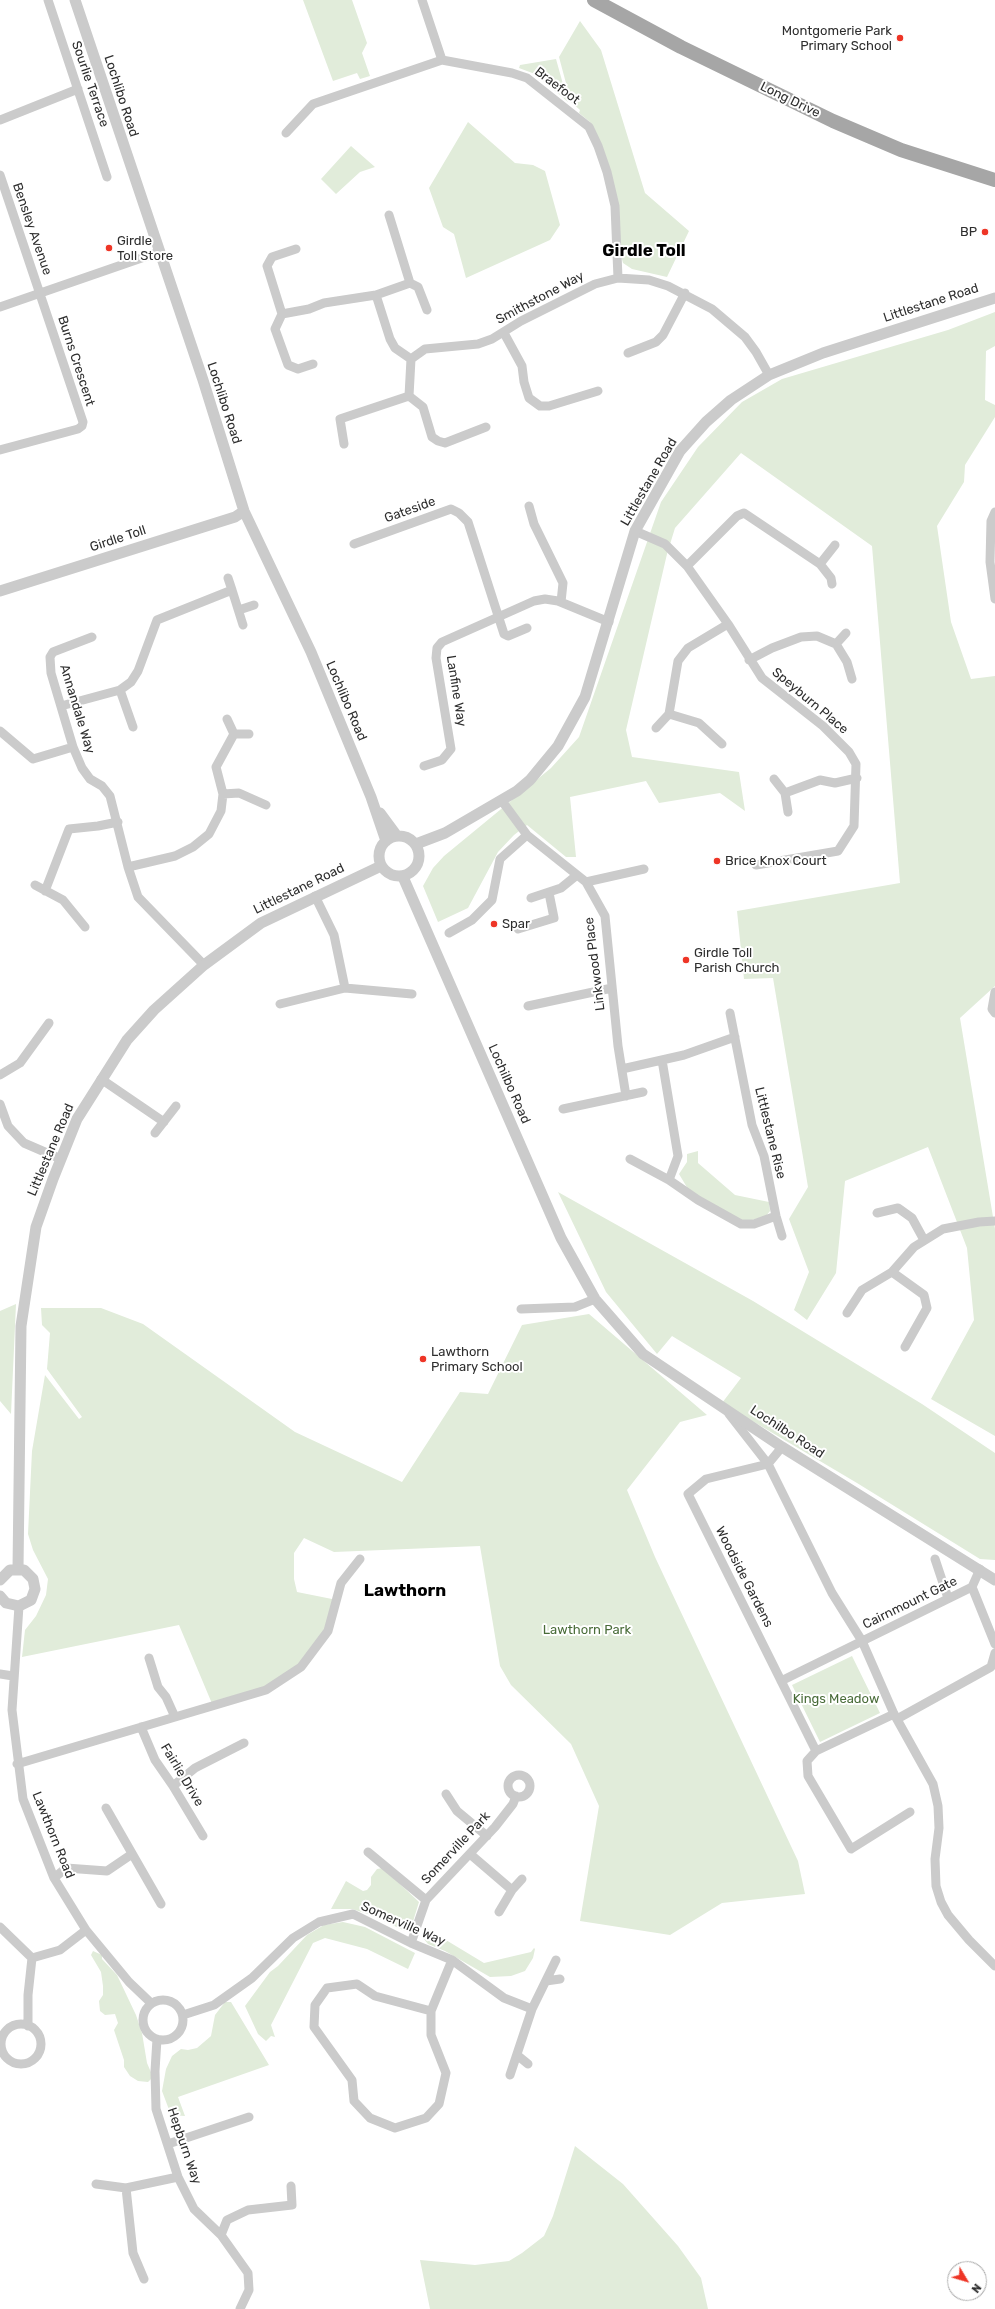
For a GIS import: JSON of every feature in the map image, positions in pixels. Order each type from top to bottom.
[{"type":"main road","name":"Long Drive","points":[[597,1],[680,47],[833,121],[901,150],[995,180]]},
{"type":"street","name":"Sourlie Terrace","points":[[48,0],[107,177]]},
{"type":"street","name":"Lochlibo Road","points":[[75,0],[160,252],[244,511],[311,652],[374,804]]},
{"type":"street","points":[[422,0],[442,60]]},
{"type":"street","name":"Braefoot","points":[[286,133],[313,104],[442,60],[512,73],[527,78],[589,127],[605,166],[615,206],[618,278]]},
{"type":"street","points":[[0,120],[78,89]]},
{"type":"street","name":"Bensley Avenue","points":[[0,175],[39,292]]},
{"type":"street","points":[[390,215],[410,284]]},
{"type":"street","points":[[296,249],[272,257],[268,261],[268,266],[282,314],[275,329],[288,365],[298,369],[313,364]]},
{"type":"street","points":[[0,307],[39,292],[160,252]]},
{"type":"street","name":"Smithstone Way","points":[[410,358],[425,349],[478,344],[504,333],[521,321],[595,284],[618,278],[649,280],[684,294],[712,309],[732,325],[756,352],[769,375]]},
{"type":"street","points":[[282,314],[309,309],[324,303],[376,296],[410,284],[418,287],[427,310]]},
{"type":"street","name":"Burns Crescent","points":[[0,450],[78,429],[82,426],[83,422],[39,292]]},
{"type":"street","points":[[628,354],[656,342],[663,335],[684,294]]},
{"type":"street","points":[[376,296],[390,339],[395,348],[410,358],[409,396]]},
{"type":"street","name":"Littlestane Road","points":[[416,844],[445,833],[502,801],[530,780],[558,746],[585,697],[609,622],[635,531],[680,451],[706,422],[731,400],[769,375],[823,353],[995,298]]},
{"type":"street","points":[[504,333],[522,366],[524,382],[529,398],[540,406],[549,406],[598,391]]},
{"type":"street","points":[[409,396],[423,407],[432,437],[438,441],[445,443],[486,427]]},
{"type":"street","points":[[344,444],[340,419],[409,396]]},
{"type":"street","points":[[529,506],[534,524],[563,583],[561,602]]},
{"type":"street","name":"Gateside","points":[[354,544],[451,509],[459,513],[468,522],[504,634],[508,636],[528,628]]},
{"type":"street","name":"Girdle Toll","points":[[0,591],[235,517],[244,511]]},
{"type":"street","points":[[995,512],[991,521],[990,562],[995,599]]},
{"type":"street","points":[[687,566],[737,516],[744,513],[820,564],[831,578],[832,584]]},
{"type":"street","name":"Speyburn Place","points":[[635,531],[665,544],[687,566],[728,624],[749,660],[762,678],[823,726],[849,752],[856,764],[857,778],[854,826],[838,851],[756,865]]},
{"type":"street","points":[[820,564],[835,545]]},
{"type":"street","points":[[228,578],[243,625]]},
{"type":"street","points":[[61,706],[120,690],[131,682],[138,671],[157,620],[232,590]]},
{"type":"street","name":"Lanfine Way","points":[[424,766],[442,760],[451,749],[436,658],[437,648],[442,642],[534,601],[545,599],[561,602],[609,622]]},
{"type":"street","points":[[239,610],[254,605]]},
{"type":"street","points":[[656,728],[669,714],[678,661],[688,648],[728,624]]},
{"type":"street","points":[[836,644],[846,633]]},
{"type":"street","points":[[749,660],[772,648],[802,637],[817,636],[836,644],[848,662],[852,680]]},
{"type":"street","name":"Annandale Way","points":[[92,638],[53,652],[50,658],[51,673],[72,747],[82,768],[90,779],[102,786],[110,796],[118,822],[128,867],[138,897],[204,964]]},
{"type":"street","points":[[120,690],[133,727]]},
{"type":"street","points":[[669,714],[699,723],[722,744]]},
{"type":"street","points":[[227,719],[234,734]]},
{"type":"street","points":[[0,731],[33,759],[72,747]]},
{"type":"street","points":[[234,734],[249,734]]},
{"type":"street","points":[[128,867],[175,856],[193,846],[209,834],[218,821],[223,794],[216,767],[234,734]]},
{"type":"street","points":[[785,793],[820,780],[835,783],[857,778]]},
{"type":"street","points":[[774,779],[785,793],[788,812]]},
{"type":"street","points":[[223,794],[239,793],[266,805]]},
{"type":"street","name":"Linkwood Place","points":[[502,801],[526,835],[586,882],[605,916],[612,988],[626,1096]]},
{"type":"street","points":[[374,804],[397,836]]},
{"type":"street","points":[[374,804],[386,841]]},
{"type":"street","points":[[45,891],[69,829],[118,822]]},
{"type":"street","name":"Littlestane Road","points":[[420,855],[445,833]]},
{"type":"street","points":[[449,933],[472,920],[492,900],[500,859],[526,835]]},
{"type":"street","points":[[397,836],[404,836],[416,844],[420,855],[419,862],[414,871],[403,877],[389,875],[381,866],[378,855],[380,848],[386,841],[397,836]]},
{"type":"street","name":"Littlestane Road","points":[[18,1569],[21,1326],[36,1227],[77,1119],[126,1040],[154,1010],[204,964],[261,922],[381,866]]},
{"type":"street","points":[[586,882],[644,869]]},
{"type":"street","points":[[531,898],[561,888],[577,875]]},
{"type":"street","name":"Lochilbo Road","points":[[403,877],[561,1238],[595,1299],[643,1354],[782,1447],[980,1569],[995,1580]]},
{"type":"street","points":[[35,885],[63,900],[85,927]]},
{"type":"street","points":[[518,929],[554,918],[549,893]]},
{"type":"street","points":[[314,896],[334,935],[345,988]]},
{"type":"street","points":[[280,1004],[345,988],[412,994]]},
{"type":"street","points":[[528,1006],[612,988]]},
{"type":"street","points":[[995,992],[992,1009],[995,1013]]},
{"type":"street","name":"Littlestane Rise","points":[[730,1013],[752,1125],[764,1156],[776,1216],[782,1236]]},
{"type":"street","points":[[0,1075],[20,1063],[49,1023]]},
{"type":"street","points":[[622,1069],[684,1055],[735,1037]]},
{"type":"street","points":[[662,1060],[678,1156],[669,1180]]},
{"type":"street","points":[[101,1079],[164,1122]]},
{"type":"street","points":[[563,1109],[642,1092]]},
{"type":"street","points":[[0,1104],[8,1126],[24,1143],[61,1159]]},
{"type":"street","points":[[156,1133],[176,1106]]},
{"type":"street","points":[[0,1132],[8,1126]]},
{"type":"street","points":[[630,1160],[669,1180],[698,1200],[741,1224],[754,1224],[776,1216]]},
{"type":"street","points":[[877,1213],[898,1208],[912,1218],[924,1240]]},
{"type":"street","points":[[847,1313],[862,1290],[892,1272],[914,1247],[924,1240],[943,1229],[979,1222],[995,1222]]},
{"type":"street","points":[[892,1272],[924,1295],[927,1308],[905,1346]]},
{"type":"street","points":[[520,1310],[575,1307],[595,1299]]},
{"type":"street","points":[[726,1409],[768,1464],[832,1593],[862,1641],[896,1716],[933,1784],[939,1828],[936,1886],[941,1902],[948,1915],[969,1940],[995,1966]]},
{"type":"street","points":[[768,1464],[782,1447]]},
{"type":"street","name":"Woodside Gardens","points":[[768,1464],[706,1479],[688,1494],[816,1751]]},
{"type":"street","points":[[935,1559],[948,1598]]},
{"type":"street","points":[[19,1606],[13,1676],[12,1710],[17,1764],[266,1690],[301,1667],[328,1631],[341,1583],[360,1560]]},
{"type":"street","points":[[0,1580],[10,1570],[18,1569],[30,1574],[33,1579],[35,1589],[31,1600],[19,1606],[6,1603],[0,1596]]},
{"type":"street","points":[[980,1569],[995,1569]]},
{"type":"street","name":"Cairnmount Gate","points":[[781,1681],[972,1587],[980,1569]]},
{"type":"street","points":[[972,1587],[995,1644]]},
{"type":"street","points":[[910,1812],[850,1849],[808,1776],[807,1761],[816,1751],[896,1716],[991,1667],[995,1653]]},
{"type":"street","points":[[149,1658],[158,1687],[166,1697],[175,1717]]},
{"type":"street","points":[[0,1674],[13,1676]]},
{"type":"street","name":"Fairlie Drive","points":[[141,1727],[155,1760],[173,1786],[203,1836]]},
{"type":"street","points":[[173,1786],[195,1768],[244,1743]]},
{"type":"street","name":"Lawthorn Road","points":[[17,1764],[23,1799],[54,1878],[86,1930],[129,1982],[151,2003]]},
{"type":"street","points":[[446,1794],[457,1811],[486,1836]]},
{"type":"street","name":"Somerville Park","points":[[411,1943],[426,1900],[486,1836],[513,1804],[516,1796]]},
{"type":"street","points":[[106,1808],[161,1904]]},
{"type":"street","points":[[368,1852],[426,1900]]},
{"type":"street","points":[[54,1878],[66,1868],[107,1871],[132,1854]]},
{"type":"street","points":[[470,1854],[512,1890]]},
{"type":"street","points":[[498,1912],[512,1890],[522,1879]]},
{"type":"street","name":"Somerville Way","points":[[183,2015],[214,2005],[252,1978],[293,1938],[319,1922],[354,1914],[411,1943],[452,1960],[504,1998],[532,2009]]},
{"type":"street","points":[[0,1926],[32,1958]]},
{"type":"street","points":[[32,1958],[60,1950],[86,1930]]},
{"type":"street","points":[[28,2026],[28,1995],[32,1958]]},
{"type":"street","points":[[431,2011],[375,1996],[357,1984],[328,1988],[315,2005],[314,2027],[352,2080],[354,2101],[370,2118],[395,2128],[426,2118],[440,2104],[446,2073],[431,2035],[431,2011],[452,1960]]},
{"type":"street","points":[[510,2075],[532,2009],[556,1960]]},
{"type":"street","points":[[546,1981],[560,1979]]},
{"type":"street","points":[[163,1999],[171,2001],[180,2009],[183,2015],[183,2025],[175,2036],[163,2040],[157,2039],[146,2031],[143,2023],[143,2016],[151,2003],[163,1999]]},
{"type":"street","points":[[28,2026],[33,2028],[40,2038],[38,2054],[30,2062],[13,2063],[2,2051],[1,2040],[7,2030],[12,2027],[28,2026]]},
{"type":"street","name":"Hepburn Way","points":[[157,2039],[155,2071],[156,2108],[178,2177],[194,2209],[221,2235],[248,2273],[249,2290],[240,2309]]},
{"type":"street","points":[[516,2055],[528,2064]]},
{"type":"street","points":[[168,2144],[249,2117]]},
{"type":"street","points":[[96,2184],[126,2188],[178,2177]]},
{"type":"street","points":[[221,2235],[227,2220],[248,2210],[292,2205],[291,2186]]},
{"type":"street","points":[[126,2188],[133,2253],[144,2279]]},
{"type":"green space","points":[[303,0],[352,0],[367,43],[362,53],[370,76],[360,79],[357,73],[333,81]]},
{"type":"green space","points":[[580,21],[601,50],[645,193],[689,231],[667,277],[632,269],[623,263],[620,252],[617,201],[590,122],[579,113],[580,110],[571,102],[559,57]]},
{"type":"green space","points":[[556,59],[568,102],[535,74],[519,68],[520,65]]},
{"type":"green space","points":[[468,122],[515,163],[533,165],[545,171],[560,225],[550,240],[466,278],[454,234],[443,227],[429,188]]},
{"type":"green space","points":[[351,146],[375,167],[360,172],[336,194],[321,179]]},
{"type":"green space","points":[[995,312],[995,346],[986,351],[985,400],[995,405],[995,417],[965,465],[964,482],[937,526],[951,622],[971,679],[995,676],[995,986],[960,1018],[995,1229],[995,1436],[931,1399],[974,1320],[967,1248],[928,1147],[845,1181],[836,1273],[807,1320],[794,1310],[809,1272],[789,1219],[808,1187],[773,978],[744,979],[737,911],[900,883],[872,546],[741,453],[675,528],[667,554],[626,730],[632,757],[739,772],[745,811],[720,793],[659,803],[646,781],[570,797],[576,857],[566,857],[527,825],[514,835],[498,852],[468,908],[438,922],[423,886],[433,868],[444,856],[551,768],[579,737],[661,502],[698,447],[742,402],[782,379],[948,330]]},
{"type":"green space","points":[[698,1151],[698,1163],[735,1195],[769,1202],[770,1211],[766,1216],[745,1222],[708,1202],[688,1189],[679,1174],[687,1162],[687,1154]]},
{"type":"green space","points":[[558,1192],[753,1301],[922,1404],[995,1453],[995,1560],[980,1559],[857,1483],[722,1403],[741,1378],[672,1336],[657,1354],[606,1292]]},
{"type":"green space","points":[[16,1304],[11,1414],[0,1401],[0,1311]]},
{"type":"green space","name":"Lawthorn Park","points":[[41,1308],[101,1308],[143,1324],[295,1432],[402,1482],[460,1392],[488,1394],[522,1325],[589,1314],[707,1415],[680,1422],[627,1490],[655,1557],[798,1861],[805,1894],[722,1903],[670,1935],[580,1921],[599,1806],[571,1744],[511,1685],[500,1666],[480,1546],[334,1552],[304,1538],[294,1553],[294,1579],[297,1592],[337,1600],[328,1631],[301,1667],[266,1690],[213,1706],[179,1625],[22,1657],[25,1630],[36,1616],[46,1595],[48,1579],[33,1550],[28,1534],[32,1451],[45,1375],[79,1419],[82,1417],[47,1369],[50,1333],[42,1325]]},
{"type":"green space","name":"Kings Meadow","points":[[852,1656],[880,1713],[820,1742],[792,1685]]},
{"type":"green space","points":[[383,1868],[419,1902],[410,1931],[405,1931],[371,1915],[352,1909],[331,1909],[346,1881],[363,1891],[367,1890],[371,1885],[371,1877],[377,1869]]},
{"type":"green space","points":[[343,1922],[365,1927],[415,1953],[408,1969],[367,1949],[325,1938],[313,1943],[271,2025],[275,2037],[271,2036],[266,2041],[258,2034],[245,2006],[270,1972],[278,1966],[307,1935],[324,1925]]},
{"type":"green space","points":[[426,1928],[484,1963],[531,1952],[534,1948],[533,1958],[525,1971],[511,1976],[490,1977],[445,1951],[428,1944],[423,1938]]},
{"type":"green space","points":[[93,1951],[102,1955],[102,1959],[117,1975],[136,2015],[142,2033],[147,2063],[153,2077],[148,2082],[138,2081],[130,2076],[124,2067],[124,2060],[114,2030],[118,2023],[115,2014],[105,2015],[100,2011],[99,2001],[103,1995],[103,1986],[101,1972],[91,1955]]},
{"type":"green space","points":[[225,2002],[231,2002],[269,2065],[178,2097],[185,2116],[171,2115],[162,2091],[166,2069],[172,2056],[181,2049],[188,2050],[197,2048],[211,2036],[215,2015]]},
{"type":"green space","points":[[575,2146],[623,2184],[678,2246],[701,2278],[708,2309],[430,2309],[420,2260],[475,2265],[509,2261],[522,2253],[544,2236],[553,2216]]},
{"type":"place","name":"Montgomerie Park Primary School","points":[[900,38]]},
{"type":"place","name":"BP","points":[[985,232]]},
{"type":"place","name":"Girdle Toll Store","points":[[109,248]]},
{"type":"place","name":"Brice Knox Court","points":[[717,861]]},
{"type":"place","name":"Spar","points":[[494,924]]},
{"type":"place","name":"Girdle Toll Parish Church","points":[[686,960]]},
{"type":"place","name":"Lawthorn Primary School","points":[[423,1359]]},
{"type":"district","name":"Girdle Toll","points":[[644,251]]},
{"type":"district","name":"Lawthorn","points":[[405,1591]]}]
